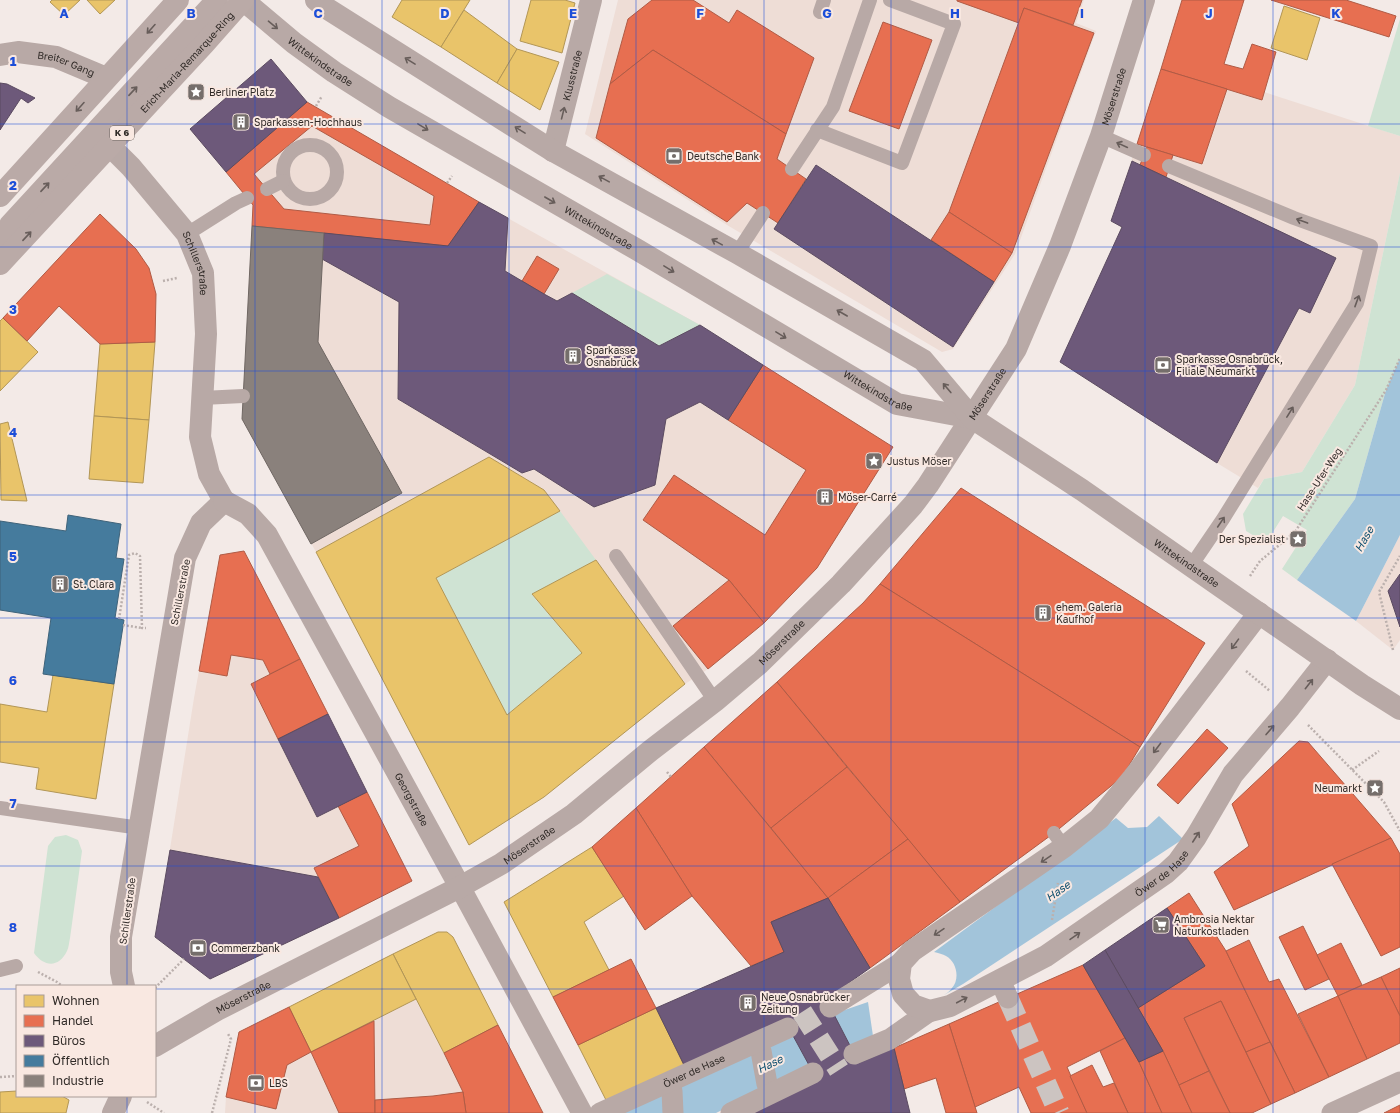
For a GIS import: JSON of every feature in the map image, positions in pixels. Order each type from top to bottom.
[{"type":"main road","points":[[0,196],[178,0]]},
{"type":"main road","points":[[0,252],[10,225],[217,0]]},
{"type":"main road","name":"Erich-Maria-Remarque-Ring","points":[[0,264],[243,0]]},
{"type":"street","name":"Wittekindstraße","points":[[243,0],[294,43],[334,72],[389,107],[636,249],[896,404],[972,418]]},
{"type":"street","name":"Wittekindstraße","points":[[316,0],[553,151],[737,253],[923,360],[972,418],[1082,490],[1362,685],[1400,709]]},
{"type":"street","name":"Klusstraße","points":[[553,151],[591,0]]},
{"type":"street","name":"Möserstraße","points":[[156,1045],[216,1010],[460,887],[501,864],[574,814],[650,751],[715,701],[760,663],[841,584],[903,516],[928,485],[1016,349],[1060,246],[1101,136],[1144,0]]},
{"type":"street","name":"Breiter Gang","points":[[0,55],[18,52],[56,57],[106,78]]},
{"type":"street","name":"Schillerstraße","points":[[110,146],[131,166],[188,234],[203,273],[206,334],[200,437],[209,474],[224,501],[201,524],[185,558],[121,937],[121,972],[124,985]]},
{"type":"street","name":"Georgstraße","points":[[224,501],[248,514],[267,535],[582,1113]]},
{"type":"street","points":[[830,1007],[901,963],[912,951],[1059,840],[1099,820],[1133,778],[1258,613]]},
{"type":"street","name":"Öwer de Hase","points":[[854,1054],[890,1039],[930,1011],[1004,989],[1046,956],[1166,873],[1178,862],[1196,837],[1233,774],[1290,707],[1327,660]]},
{"type":"street","points":[[901,963],[899,979],[903,994],[913,1005],[930,1011]]},
{"type":"street","name":"Öwer de Hase","points":[[600,1113],[788,1028]]},
{"type":"street","points":[[761,1051],[767,1084]]},
{"type":"street","points":[[731,1113],[813,1072]]},
{"type":"street","points":[[1332,1113],[1400,1082]]},
{"type":"street","name":"Öwer de Hase","points":[[672,1091],[673,1113]]},
{"type":"street","points":[[113,1113],[121,1097]]},
{"type":"lane","points":[[792,170],[833,106],[870,0]]},
{"type":"lane","points":[[817,130],[902,163],[954,24],[890,0]]},
{"type":"lane","points":[[1101,136],[1144,155]]},
{"type":"lane","points":[[1169,166],[1294,218],[1371,246],[1357,303],[1224,519],[1191,566]]},
{"type":"lane","points":[[267,189],[283,181]]},
{"type":"lane","points":[[188,234],[236,203],[247,198]]},
{"type":"lane","points":[[737,253],[763,213]]},
{"type":"lane","points":[[202,398],[243,396]]},
{"type":"lane","points":[[616,556],[715,701]]},
{"type":"lane","points":[[0,808],[140,828]]},
{"type":"lane","points":[[0,970],[16,966]]},
{"type":"path","points":[[316,106],[322,96]]},
{"type":"path","points":[[447,183],[452,176]]},
{"type":"path","name":"Hase-Ufer-Weg","points":[[1236,597],[1260,561],[1295,532],[1386,390],[1400,358]]},
{"type":"path","points":[[120,619],[129,555],[135,553],[140,556],[142,628]]},
{"type":"path","points":[[1393,650],[1380,592],[1400,556]]},
{"type":"path","points":[[123,625],[152,629]]},
{"type":"path","points":[[1290,707],[1384,802],[1400,831]]},
{"type":"path","points":[[1352,770],[1379,751]]},
{"type":"path","points":[[667,772],[671,777]]},
{"type":"path","points":[[1050,926],[1058,880]]},
{"type":"path","points":[[156,987],[184,959]]},
{"type":"path","points":[[16,966],[42,973],[60,985]]},
{"type":"path","points":[[212,1113],[231,1039],[228,1032]]},
{"type":"path","points":[[0,1077],[16,1076]]},
{"type":"path","points":[[143,1099],[164,1113]]},
{"type":"shaded area","points":[[618,0],[1084,0],[1076,23],[1096,31],[1015,254],[953,349],[942,352],[727,225],[585,134]]},
{"type":"shaded area","points":[[271,59],[307,102],[479,202],[700,325],[893,447],[817,568],[764,623],[708,669],[685,684],[544,490],[489,457],[316,552],[242,419],[253,205],[190,129]]},
{"type":"shaded area","points":[[1227,89],[1262,100],[1264,92],[1400,136],[1400,173],[1355,385],[1302,472],[1264,479],[1258,488],[1060,362],[1122,227],[1111,221],[1137,144],[1202,164]]},
{"type":"shaded area","points":[[1400,535],[1400,640],[1393,650],[1356,621]]},
{"type":"shaded area","points":[[244,551],[412,881],[210,979],[156,937],[194,698],[220,555]]},
{"type":"shaded area","points":[[438,932],[447,932],[453,937],[543,1113],[225,1113],[226,1097],[239,1032]]},
{"type":"green space","points":[[1400,19],[1400,136],[1368,126]]},
{"type":"green space","points":[[1400,173],[1400,358],[1386,390],[1355,499],[1297,580],[1282,569],[1307,530],[1283,516],[1266,543],[1246,531],[1243,514],[1264,479],[1302,472],[1355,385]]},
{"type":"green space","points":[[607,274],[700,325],[659,346],[572,293]]},
{"type":"green space","points":[[560,511],[596,560],[532,595],[582,653],[507,715],[436,578]]},
{"type":"green space","points":[[66,835],[78,840],[82,851],[68,948],[64,957],[56,963],[51,964],[42,961],[34,953],[48,846],[55,837]]},
{"type":"water","name":"Hase","points":[[1400,358],[1400,535],[1356,621],[1297,580],[1355,499],[1386,390]]},
{"type":"water","name":"Hase","points":[[1159,816],[1183,839],[944,995],[950,990],[956,980],[957,976],[955,966],[950,959],[934,952],[1116,818],[1128,828],[1147,827]]},
{"type":"water","name":"Hase","points":[[868,1002],[873,1036],[716,1113],[614,1113],[833,1014]]},
{"type":"building: Wohnen","points":[[52,0],[80,0],[64,15],[50,2]]},
{"type":"building: Wohnen","points":[[87,0],[115,0],[100,14]]},
{"type":"building: Wohnen","points":[[402,0],[470,0],[441,47],[392,17]]},
{"type":"building: Wohnen","points":[[531,0],[565,0],[575,3],[562,53],[520,41]]},
{"type":"building: Wohnen","points":[[1284,6],[1320,18],[1307,60],[1271,48]]},
{"type":"building: Wohnen","points":[[464,10],[517,49],[497,83],[441,47]]},
{"type":"building: Wohnen","points":[[517,49],[559,62],[540,110],[497,83]]},
{"type":"building: Wohnen","points":[[3,318],[38,352],[0,391],[0,321]]},
{"type":"building: Wohnen","points":[[155,342],[149,420],[94,416],[100,344]]},
{"type":"building: Wohnen","points":[[94,416],[149,420],[143,483],[89,479]]},
{"type":"building: Wohnen","points":[[8,422],[27,501],[1,500],[0,424]]},
{"type":"building: Wohnen","points":[[489,457],[544,490],[560,511],[436,578],[507,715],[582,653],[532,594],[596,560],[685,684],[544,797],[469,845],[316,552]]},
{"type":"building: Wohnen","points":[[53,675],[114,684],[96,799],[36,789],[39,768],[0,762],[0,704],[47,712]]},
{"type":"building: Wohnen","points":[[592,847],[624,896],[584,922],[609,970],[553,997],[504,902]]},
{"type":"building: Wohnen","points":[[438,932],[447,932],[453,937],[498,1025],[444,1053],[393,954]]},
{"type":"building: Wohnen","points":[[393,954],[416,999],[311,1052],[289,1007]]},
{"type":"building: Wohnen","points":[[656,1008],[685,1067],[607,1102],[578,1045]]},
{"type":"building: Wohnen","points":[[16,1091],[16,1097],[64,1097],[69,1100],[66,1113],[0,1113],[0,1092]]},
{"type":"building: Handel","points":[[652,0],[693,0],[729,23],[737,10],[814,58],[786,134],[653,50],[610,84],[628,19]]},
{"type":"building: Handel","points":[[957,0],[1082,0],[1073,25],[1024,8],[1019,23]]},
{"type":"building: Handel","points":[[1182,0],[1244,0],[1224,64],[1243,69],[1252,44],[1276,52],[1262,100],[1161,69]]},
{"type":"building: Handel","points":[[1271,0],[1346,0],[1396,16],[1389,37]]},
{"type":"building: Handel","points":[[1024,8],[1094,33],[1012,253],[949,212]]},
{"type":"building: Handel","points":[[883,22],[932,40],[899,129],[849,111]]},
{"type":"building: Handel","points":[[653,50],[786,134],[777,159],[806,179],[778,223],[747,203],[727,222],[596,138],[610,84]]},
{"type":"building: Handel","points":[[1161,69],[1227,89],[1202,164],[1137,144]]},
{"type":"building: Handel","points":[[307,102],[479,202],[448,246],[252,226],[253,205],[226,172]],"holes":[[[312,126],[434,196],[430,225],[284,209],[254,174]]]},
{"type":"building: Handel","points":[[1147,147],[1173,155],[1166,177],[1140,165]]},
{"type":"building: Handel","points":[[949,212],[1012,253],[994,282],[931,240]]},
{"type":"building: Handel","points":[[100,214],[136,249],[149,268],[156,294],[155,342],[100,344],[59,306],[27,341],[3,318]]},
{"type":"building: Handel","points":[[537,256],[559,269],[544,294],[522,281]]},
{"type":"building: Handel","name":"Möser-Carré","points":[[763,365],[893,447],[817,568],[764,623],[729,580],[643,520],[674,475],[765,535],[806,470],[728,420]]},
{"type":"building: Handel","name":"ehem. Galeria Kaufhof","points":[[961,488],[1205,643],[1140,747],[880,584]]},
{"type":"building: Handel","points":[[244,551],[300,659],[270,674],[263,660],[231,655],[227,676],[199,671],[220,555]]},
{"type":"building: Handel","points":[[729,580],[764,623],[708,669],[673,626]]},
{"type":"building: Handel","points":[[880,584],[1140,747],[1122,777],[1054,833],[960,902],[777,682],[863,603]]},
{"type":"building: Handel","points":[[300,659],[328,714],[278,739],[251,684]]},
{"type":"building: Handel","points":[[777,682],[847,767],[771,828],[704,747]]},
{"type":"building: Handel","points":[[1207,729],[1228,748],[1178,804],[1157,785]]},
{"type":"building: Handel","points":[[1299,741],[1308,742],[1391,838],[1234,910],[1214,872],[1249,846],[1232,804]]},
{"type":"building: Handel","points":[[704,747],[828,898],[771,922],[784,952],[751,966],[692,896],[636,808]]},
{"type":"building: Handel","points":[[847,767],[908,839],[828,898],[771,828]]},
{"type":"building: Handel","points":[[367,792],[412,881],[339,918],[314,868],[359,846],[338,806]]},
{"type":"building: Handel","points":[[636,808],[692,896],[645,930],[592,847]]},
{"type":"building: Handel","points":[[1391,838],[1400,854],[1400,947],[1381,956],[1332,864]]},
{"type":"building: Handel","points":[[908,839],[960,902],[870,968],[828,898]]},
{"type":"building: Handel","points":[[1189,893],[1226,951],[1270,1042],[1246,1052],[1221,1001],[1184,1018],[1209,1071],[1179,1085],[1163,1051],[1138,1008],[1205,966],[1167,908]]},
{"type":"building: Handel","points":[[1303,926],[1329,979],[1305,990],[1279,937]]},
{"type":"building: Handel","points":[[1249,940],[1269,982],[1279,979],[1329,1077],[1295,1093],[1226,951]]},
{"type":"building: Handel","points":[[1341,943],[1362,985],[1338,996],[1317,955]]},
{"type":"building: Handel","points":[[631,959],[656,1008],[578,1045],[553,997]]},
{"type":"building: Handel","points":[[1083,965],[1125,1038],[1067,1067],[1087,1113],[1031,1113],[1019,1087],[975,1107],[949,1024]]},
{"type":"building: Handel","points":[[1400,968],[1400,1016],[1381,977]]},
{"type":"building: Handel","points":[[1381,977],[1400,1016],[1400,1043],[1367,1059],[1338,996]]},
{"type":"building: Handel","points":[[1338,996],[1367,1059],[1329,1077],[1298,1014]]},
{"type":"building: Handel","points":[[1221,1001],[1271,1104],[1252,1113],[1230,1113],[1184,1018]]},
{"type":"building: Handel","points":[[289,1007],[311,1052],[287,1065],[276,1109],[226,1097],[239,1032]]},
{"type":"building: Handel","points":[[374,1021],[375,1113],[339,1113],[311,1052]]},
{"type":"building: Handel","points":[[949,1024],[977,1113],[946,1113],[936,1078],[904,1089],[894,1048]]},
{"type":"building: Handel","points":[[498,1025],[543,1113],[466,1113],[463,1092],[444,1053]]},
{"type":"building: Handel","points":[[1125,1038],[1139,1062],[1162,1113],[1128,1113],[1100,1051]]},
{"type":"building: Handel","points":[[1270,1042],[1295,1093],[1271,1104],[1246,1052]]},
{"type":"building: Handel","points":[[1163,1051],[1192,1113],[1162,1113],[1139,1062]]},
{"type":"building: Handel","points":[[1092,1065],[1103,1087],[1114,1083],[1128,1113],[1087,1113],[1070,1076]]},
{"type":"building: Handel","points":[[1209,1071],[1230,1113],[1192,1113],[1179,1085]]},
{"type":"building: Handel","points":[[463,1092],[466,1113],[375,1113],[375,1100],[433,1096]]},
{"type":"building: Handel","points":[[1400,1105],[1400,1113],[1384,1113]]},
{"type":"building: Büros","name":"Sparkassen-Hochhaus","points":[[271,59],[307,102],[226,172],[190,129]]},
{"type":"building: Büros","points":[[0,83],[7,84],[35,98],[28,103],[21,98],[0,130]]},
{"type":"building: Büros","points":[[1132,161],[1336,258],[1310,313],[1299,308],[1217,463],[1060,362],[1122,227],[1111,221]]},
{"type":"building: Büros","points":[[816,165],[994,282],[953,347],[774,229]]},
{"type":"building: Büros","name":"Sparkasse Osnabrück","points":[[479,202],[508,218],[505,271],[544,294],[557,301],[572,293],[659,346],[700,325],[763,365],[728,420],[700,402],[666,419],[655,485],[594,507],[534,469],[522,473],[398,399],[399,302],[322,259],[324,233],[448,246]]},
{"type":"building: Büros","points":[[1400,574],[1400,627],[1388,591]]},
{"type":"building: Büros","points":[[328,714],[367,792],[317,817],[278,739]]},
{"type":"building: Büros","points":[[170,850],[318,877],[339,918],[210,979],[155,937]]},
{"type":"building: Büros","name":"Neue Osnabrücker Zeitung","points":[[828,898],[870,968],[826,999],[859,1063],[894,1048],[910,1113],[745,1113],[816,1078],[785,1021],[685,1067],[656,1008],[784,952],[771,922]]},
{"type":"building: Büros","points":[[1167,908],[1205,966],[1138,1008],[1105,950]]},
{"type":"building: Büros","points":[[1105,950],[1163,1051],[1139,1062],[1083,965]]},
{"type":"building: Öffentlich","name":"St. Clara","points":[[68,515],[121,524],[116,558],[124,559],[115,618],[124,620],[114,684],[43,674],[51,618],[0,610],[0,521],[66,531]]},
{"type":"building: Industrie","points":[[252,226],[324,233],[318,342],[402,493],[311,544],[242,419]]},
{"type":"tunnel","points":[[1008,998],[1059,1113]]},
{"type":"tunnel","points":[[802,1012],[839,1070]]},
{"type":"place","name":"Berliner Platz","points":[[196,92]]},
{"type":"place","name":"Sparkassen-Hochhaus","points":[[241,122]]},
{"type":"place","name":"Deutsche Bank","points":[[674,156]]},
{"type":"place","name":"Sparkasse Osnabrück","points":[[573,356]]},
{"type":"place","name":"Sparkasse Osnabrück, Filiale Neumarkt","points":[[1163,365]]},
{"type":"place","name":"Justus Möser","points":[[874,461]]},
{"type":"place","name":"Möser-Carré","points":[[825,497]]},
{"type":"place","name":"Der Spezialist","points":[[1298,539]]},
{"type":"place","name":"St. Clara","points":[[60,584]]},
{"type":"place","name":"ehem. Galeria Kaufhof","points":[[1043,613]]},
{"type":"place","name":"Neumarkt","points":[[1375,788]]},
{"type":"place","name":"Ambrosia Nektar Naturkostladen","points":[[1161,925]]},
{"type":"place","name":"Commerzbank","points":[[198,948]]},
{"type":"place","name":"Neue Osnabrücker Zeitung","points":[[748,1003]]},
{"type":"place","name":"LBS","points":[[256,1083]]}]
